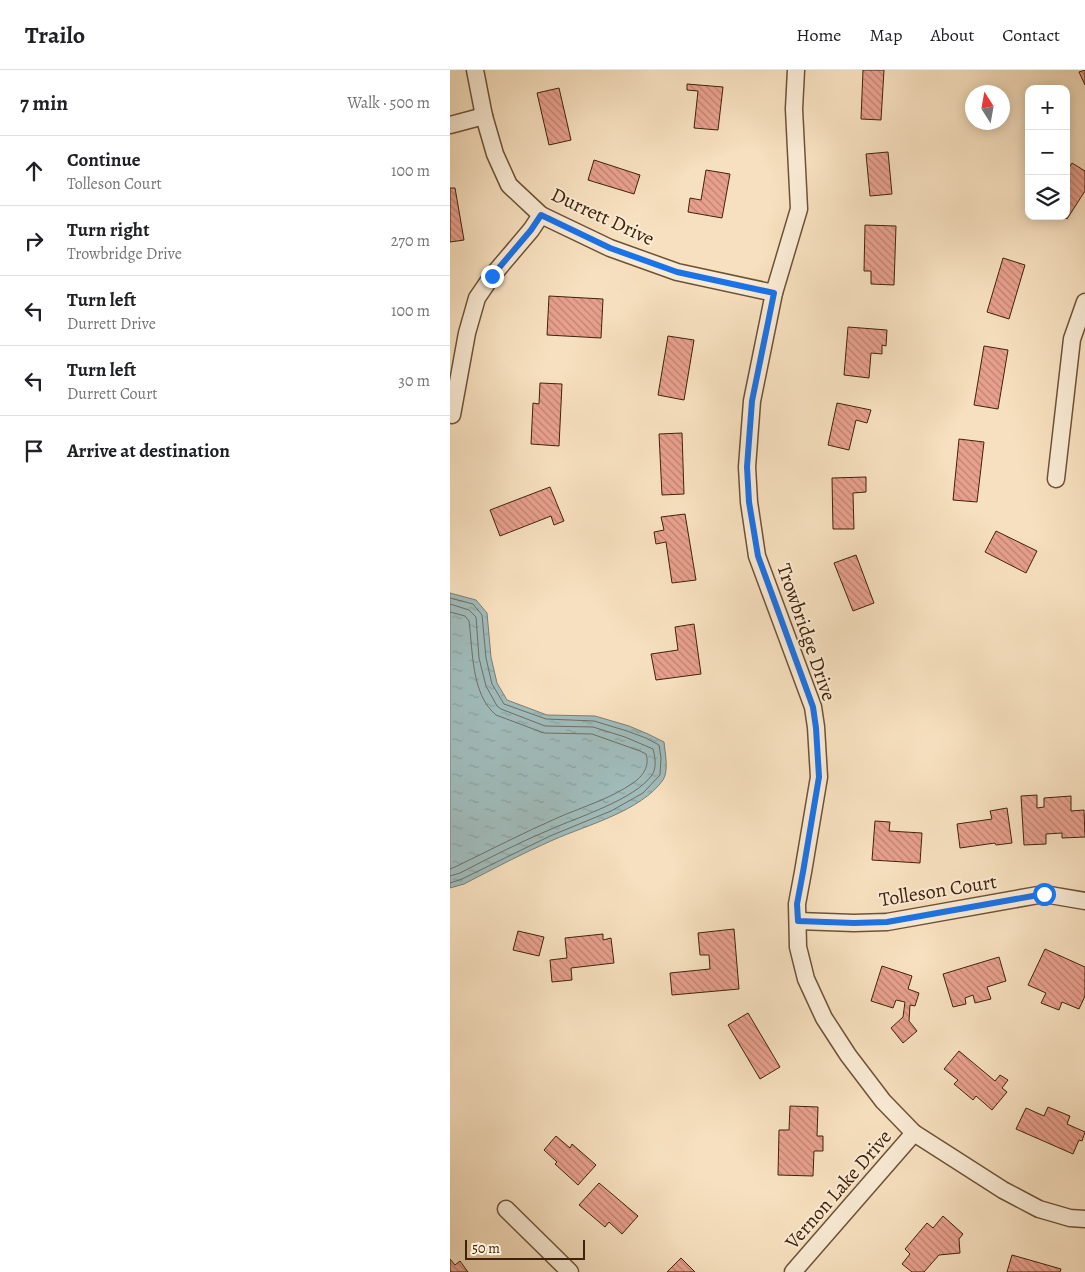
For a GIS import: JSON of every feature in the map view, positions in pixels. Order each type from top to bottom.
[{"type":"street","name":"Durrett Drive","points":[[475,70],[484,116],[495,154],[509,184],[541,215],[610,248],[677,272],[774,293]]},
{"type":"street","name":"Trowbridge Drive","points":[[796,70],[794,109],[799,209],[774,293],[752,401],[747,467],[749,502],[758,556],[813,707],[816,728],[819,777],[797,904],[798,948],[806,979],[824,1018],[848,1055],[883,1101],[914,1133],[1003,1190],[1039,1209],[1070,1218],[1085,1219]]},
{"type":"street","points":[[450,125],[484,116]]},
{"type":"street","points":[[452,415],[468,333],[478,298],[492,276],[531,230],[541,215]]},
{"type":"street","points":[[1056,479],[1072,338],[1085,302]]},
{"type":"street","name":"Tolleson Court","points":[[798,921],[887,922],[1044,894],[1085,901]]},
{"type":"street","name":"Vernon Lake Drive","points":[[793,1272],[914,1133]]},
{"type":"street","points":[[506,1209],[570,1272]]},
{"type":"water","points":[[450,593],[476,600],[487,613],[491,657],[497,683],[507,700],[547,715],[595,716],[648,734],[664,742],[666,767],[663,780],[653,791],[627,809],[542,845],[464,884],[450,888]]},
{"type":"building","points":[[863,70],[884,70],[881,120],[861,119]]},
{"type":"building","points":[[1085,70],[1085,85],[1079,72]]},
{"type":"building","points":[[687,84],[723,87],[718,130],[694,128],[698,91],[687,90]]},
{"type":"building","points":[[559,88],[571,140],[549,145],[537,93]]},
{"type":"building","points":[[888,152],[892,194],[870,196],[866,154]]},
{"type":"building","points":[[594,160],[640,175],[634,194],[588,180]]},
{"type":"building","points":[[1072,163],[1085,171],[1085,191],[1070,214],[1070,175]]},
{"type":"building","points":[[706,170],[730,174],[722,218],[688,212],[690,198],[701,200]]},
{"type":"building","points":[[450,188],[455,188],[464,240],[450,242]]},
{"type":"building","points":[[865,225],[896,226],[894,285],[871,284],[871,271],[864,271]]},
{"type":"building","points":[[1003,258],[1025,265],[1009,319],[987,312]]},
{"type":"building","points":[[549,296],[603,299],[601,338],[547,335]]},
{"type":"building","points":[[848,327],[887,330],[886,346],[882,345],[882,354],[871,353],[869,378],[844,375]]},
{"type":"building","points":[[668,336],[694,340],[684,400],[658,395]]},
{"type":"building","points":[[984,346],[1008,350],[998,409],[974,405]]},
{"type":"building","points":[[540,383],[562,384],[559,446],[531,444],[533,403],[539,404]]},
{"type":"building","points":[[837,403],[871,410],[867,423],[856,420],[849,450],[828,445]]},
{"type":"building","points":[[682,433],[684,494],[662,495],[659,434]]},
{"type":"building","points":[[959,439],[984,442],[977,502],[953,500]]},
{"type":"building","points":[[866,477],[866,492],[853,493],[854,529],[833,529],[832,478]]},
{"type":"building","points":[[550,487],[564,521],[554,525],[551,516],[500,536],[490,510]]},
{"type":"building","points":[[685,514],[696,580],[672,583],[666,542],[656,544],[654,532],[664,530],[661,517]]},
{"type":"building","points":[[996,531],[1037,551],[1026,573],[985,552]]},
{"type":"building","points":[[856,555],[874,603],[853,611],[834,563]]},
{"type":"building","points":[[694,624],[701,674],[656,680],[651,654],[678,650],[675,627]]},
{"type":"building","points":[[1037,795],[1037,808],[1044,807],[1044,798],[1071,796],[1071,811],[1084,810],[1085,837],[1062,838],[1062,833],[1046,834],[1046,844],[1024,845],[1021,796]]},
{"type":"building","points":[[1007,808],[1012,843],[996,845],[995,843],[960,848],[957,824],[992,819],[990,811]]},
{"type":"building","points":[[875,821],[890,822],[889,831],[922,833],[920,863],[872,860]]},
{"type":"building","points":[[734,929],[739,989],[672,995],[670,973],[710,969],[709,955],[700,955],[698,933]]},
{"type":"building","points":[[518,931],[544,937],[539,956],[513,950]]},
{"type":"building","points":[[603,934],[603,940],[611,938],[614,963],[571,968],[572,980],[552,982],[550,960],[567,958],[565,938]]},
{"type":"building","points":[[1045,949],[1085,967],[1085,996],[1079,1009],[1062,1002],[1059,1010],[1041,1003],[1046,993],[1028,985]]},
{"type":"building","points":[[999,957],[1006,981],[987,987],[991,999],[975,1003],[973,995],[965,998],[966,1004],[953,1007],[943,974]]},
{"type":"building","points":[[882,966],[912,976],[908,989],[919,993],[915,1006],[910,1005],[909,1021],[917,1031],[903,1043],[891,1028],[903,1017],[905,1002],[896,1000],[893,1008],[871,1001]]},
{"type":"building","points":[[748,1013],[780,1067],[760,1079],[728,1025]]},
{"type":"building","points":[[959,1051],[995,1081],[1000,1075],[1008,1080],[1002,1088],[1007,1092],[992,1110],[976,1096],[973,1100],[954,1084],[958,1080],[944,1069]]},
{"type":"building","points":[[790,1106],[818,1107],[817,1136],[823,1136],[823,1151],[814,1151],[813,1176],[778,1175],[779,1130],[789,1130]]},
{"type":"building","points":[[1048,1107],[1070,1116],[1067,1124],[1085,1132],[1082,1141],[1079,1140],[1073,1154],[1016,1129],[1026,1108],[1044,1116]]},
{"type":"building","points":[[556,1136],[570,1148],[572,1144],[596,1165],[578,1185],[555,1164],[557,1162],[544,1150]]},
{"type":"building","points":[[599,1183],[638,1216],[622,1234],[609,1222],[605,1227],[579,1205]]},
{"type":"building","points":[[943,1216],[963,1234],[959,1239],[960,1253],[939,1255],[924,1272],[912,1272],[902,1264],[910,1254],[905,1249],[927,1223],[933,1228]]},
{"type":"building","points":[[1012,1255],[1061,1269],[1060,1272],[1007,1272]]},
{"type":"building","points":[[681,1258],[695,1272],[667,1272]]},
{"type":"building","points":[[450,1259],[455,1265],[460,1261],[468,1272],[450,1272]]},
{"type":"route","points":[[492,276],[531,230],[541,215],[610,248],[677,272],[774,293],[752,401],[747,467],[749,502],[758,556],[802,674],[813,707],[816,728],[819,777],[797,904],[798,921],[887,922],[1044,894]]}]
